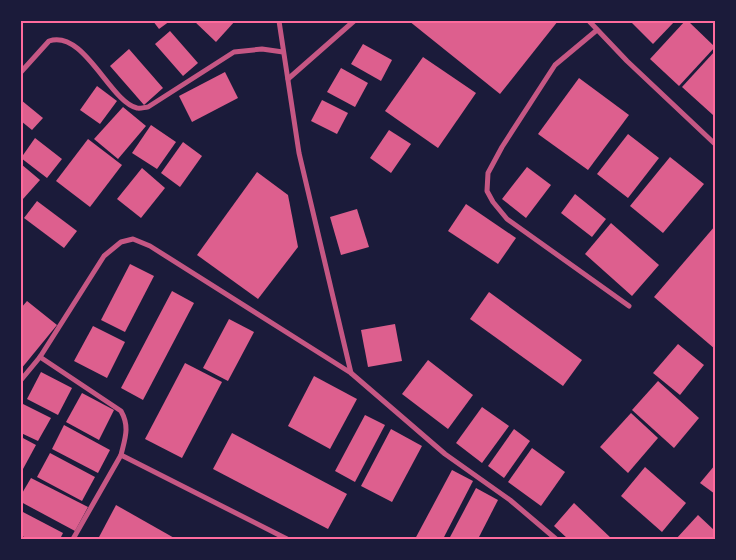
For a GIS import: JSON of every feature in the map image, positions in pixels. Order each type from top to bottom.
[{"type":"street","points":[[279,21],[299,153],[351,373]]},
{"type":"street","points":[[288,80],[354,21]]},
{"type":"street","points":[[589,21],[627,61],[715,144]]},
{"type":"street","points":[[597,30],[556,65],[502,147],[488,173],[487,191],[493,202],[507,219],[629,306]]},
{"type":"street","points":[[21,72],[49,41],[55,38],[65,40],[98,69],[116,92],[137,108],[148,107],[234,52],[262,49],[283,52]]},
{"type":"street","points":[[21,380],[40,357],[104,256],[121,242],[133,239],[150,246],[351,373],[446,454],[510,500],[556,539]]},
{"type":"street","points":[[40,357],[121,411],[126,420],[126,433],[121,454],[74,539]]},
{"type":"street","points":[[121,454],[287,539]]},
{"type":"building","points":[[153,21],[170,21],[159,29]]},
{"type":"building","points":[[194,21],[235,21],[216,42]]},
{"type":"building","points":[[409,21],[558,21],[500,94]]},
{"type":"building","points":[[632,21],[675,21],[653,44]]},
{"type":"building","points":[[685,21],[688,21],[715,47],[679,86],[650,59]]},
{"type":"building","points":[[170,31],[198,63],[183,76],[155,44]]},
{"type":"building","points":[[363,44],[392,60],[381,81],[351,64]]},
{"type":"building","points":[[129,49],[163,88],[144,105],[110,66]]},
{"type":"building","points":[[715,51],[715,113],[713,115],[682,87]]},
{"type":"building","points":[[423,57],[476,93],[438,148],[385,111]]},
{"type":"building","points":[[341,68],[368,83],[355,107],[327,92]]},
{"type":"building","points":[[225,72],[238,98],[192,122],[179,96]]},
{"type":"building","points":[[579,78],[629,115],[588,170],[538,134]]},
{"type":"building","points":[[97,86],[117,101],[100,124],[80,110]]},
{"type":"building","points":[[21,100],[43,118],[32,130],[21,121]]},
{"type":"building","points":[[322,100],[348,113],[337,134],[311,121]]},
{"type":"building","points":[[123,107],[146,126],[118,159],[94,139]]},
{"type":"building","points":[[151,125],[176,142],[157,169],[132,153]]},
{"type":"building","points":[[389,130],[411,144],[391,173],[370,158]]},
{"type":"building","points":[[628,134],[659,158],[628,198],[597,174]]},
{"type":"building","points":[[35,138],[62,159],[47,178],[21,158]]},
{"type":"building","points":[[88,139],[122,165],[90,207],[56,181]]},
{"type":"building","points":[[183,142],[202,156],[180,187],[161,173]]},
{"type":"building","points":[[670,157],[704,184],[663,233],[630,206]]},
{"type":"building","points":[[21,164],[40,180],[23,199],[21,197]]},
{"type":"building","points":[[527,167],[551,185],[526,218],[502,199]]},
{"type":"building","points":[[142,168],[165,188],[141,218],[117,199]]},
{"type":"building","points":[[257,172],[288,195],[298,247],[258,299],[197,255]]},
{"type":"building","points":[[575,194],[606,219],[592,237],[561,213]]},
{"type":"building","points":[[37,201],[77,231],[64,248],[24,218]]},
{"type":"building","points":[[466,204],[516,238],[498,264],[448,231]]},
{"type":"building","points":[[357,209],[369,247],[341,255],[330,217]]},
{"type":"building","points":[[611,223],[659,265],[632,296],[585,254]]},
{"type":"building","points":[[715,226],[715,349],[654,297]]},
{"type":"building","points":[[130,264],[154,276],[125,332],[101,320]]},
{"type":"building","points":[[172,291],[194,303],[143,400],[121,388]]},
{"type":"building","points":[[489,292],[582,360],[563,386],[470,319]]},
{"type":"building","points":[[27,301],[57,325],[21,369],[21,308]]},
{"type":"building","points":[[229,319],[254,332],[228,381],[203,368]]},
{"type":"building","points":[[395,324],[402,361],[368,367],[361,330]]},
{"type":"building","points":[[93,326],[125,342],[107,378],[74,361]]},
{"type":"building","points":[[678,344],[704,365],[680,395],[653,373]]},
{"type":"building","points":[[428,360],[473,395],[448,429],[402,394]]},
{"type":"building","points":[[185,363],[222,382],[182,458],[145,439]]},
{"type":"building","points":[[41,372],[72,388],[58,415],[27,399]]},
{"type":"building","points":[[314,376],[357,399],[330,449],[288,426]]},
{"type":"building","points":[[658,381],[699,418],[674,448],[632,410]]},
{"type":"building","points":[[82,393],[114,410],[99,440],[66,422]]},
{"type":"building","points":[[21,403],[51,418],[38,441],[21,433]]},
{"type":"building","points":[[482,407],[509,426],[482,463],[456,443]]},
{"type":"building","points":[[631,413],[658,438],[628,473],[600,447]]},
{"type":"building","points":[[365,415],[385,425],[355,482],[335,471]]},
{"type":"building","points":[[64,425],[110,450],[98,473],[52,449]]},
{"type":"building","points":[[391,429],[422,446],[392,502],[361,486]]},
{"type":"building","points":[[514,429],[530,441],[504,478],[488,466]]},
{"type":"building","points":[[232,433],[347,494],[328,529],[213,469]]},
{"type":"building","points":[[21,437],[36,445],[23,469],[21,468]]},
{"type":"building","points":[[532,448],[565,472],[541,506],[508,482]]},
{"type":"building","points":[[50,453],[95,477],[82,501],[37,477]]},
{"type":"building","points":[[715,465],[715,494],[700,483]]},
{"type":"building","points":[[645,467],[686,503],[662,532],[621,496]]},
{"type":"building","points":[[452,470],[473,481],[443,539],[415,539]]},
{"type":"building","points":[[31,478],[88,507],[75,531],[21,502],[21,495]]},
{"type":"building","points":[[476,488],[498,500],[478,539],[449,539]]},
{"type":"building","points":[[574,503],[612,539],[568,539],[554,526]]},
{"type":"building","points":[[116,505],[176,539],[98,539]]},
{"type":"building","points":[[21,511],[63,533],[60,539],[27,539],[21,535]]},
{"type":"building","points":[[698,515],[715,531],[715,539],[676,539]]}]
